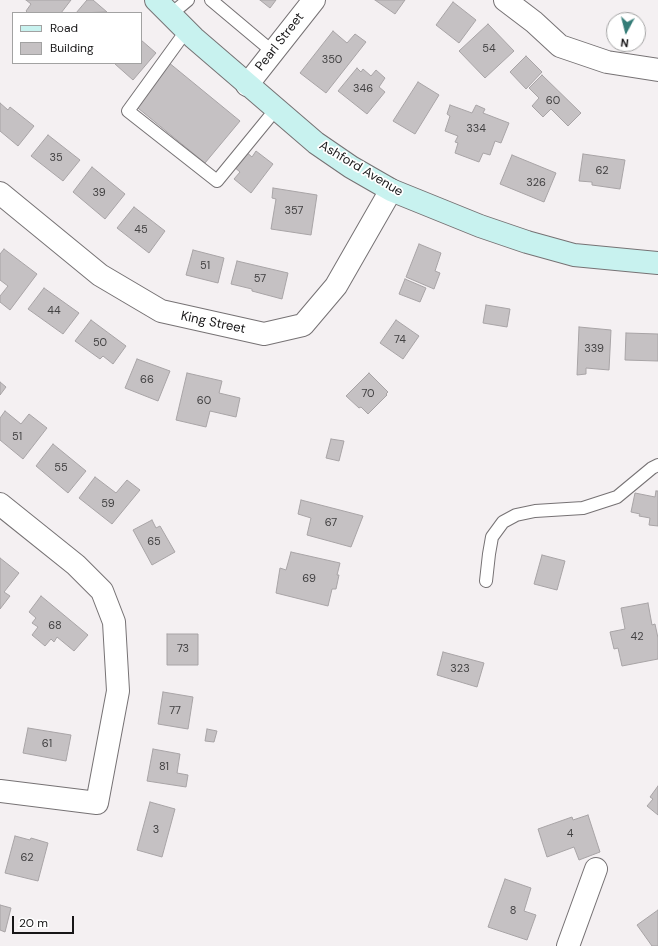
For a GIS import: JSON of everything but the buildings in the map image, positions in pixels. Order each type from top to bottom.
[{"type":"main road","name":"Ashford Avenue","points":[[163,8],[186,31],[247,85],[332,154],[391,190],[480,226],[527,242],[574,255],[658,263]]},
{"type":"street","name":"Pearl Street","points":[[247,85],[314,0]]},
{"type":"street","points":[[505,0],[534,22],[560,46],[607,62],[658,70]]},
{"type":"street","name":"King Street","points":[[0,193],[100,275],[160,311],[264,334],[303,325],[336,286],[391,190]]},
{"type":"street","points":[[0,504],[76,565],[102,591],[114,622],[118,691],[97,803],[0,791]]},
{"type":"street","points":[[568,946],[596,868]]},
{"type":"lane","points":[[163,8],[188,0]]},
{"type":"lane","points":[[211,0],[273,52]]},
{"type":"lane","points":[[186,31],[128,111],[217,181],[276,109]]},
{"type":"lane","points":[[486,581],[488,554],[492,537],[503,522],[516,515],[583,508],[617,497],[652,468],[658,465]]}]
